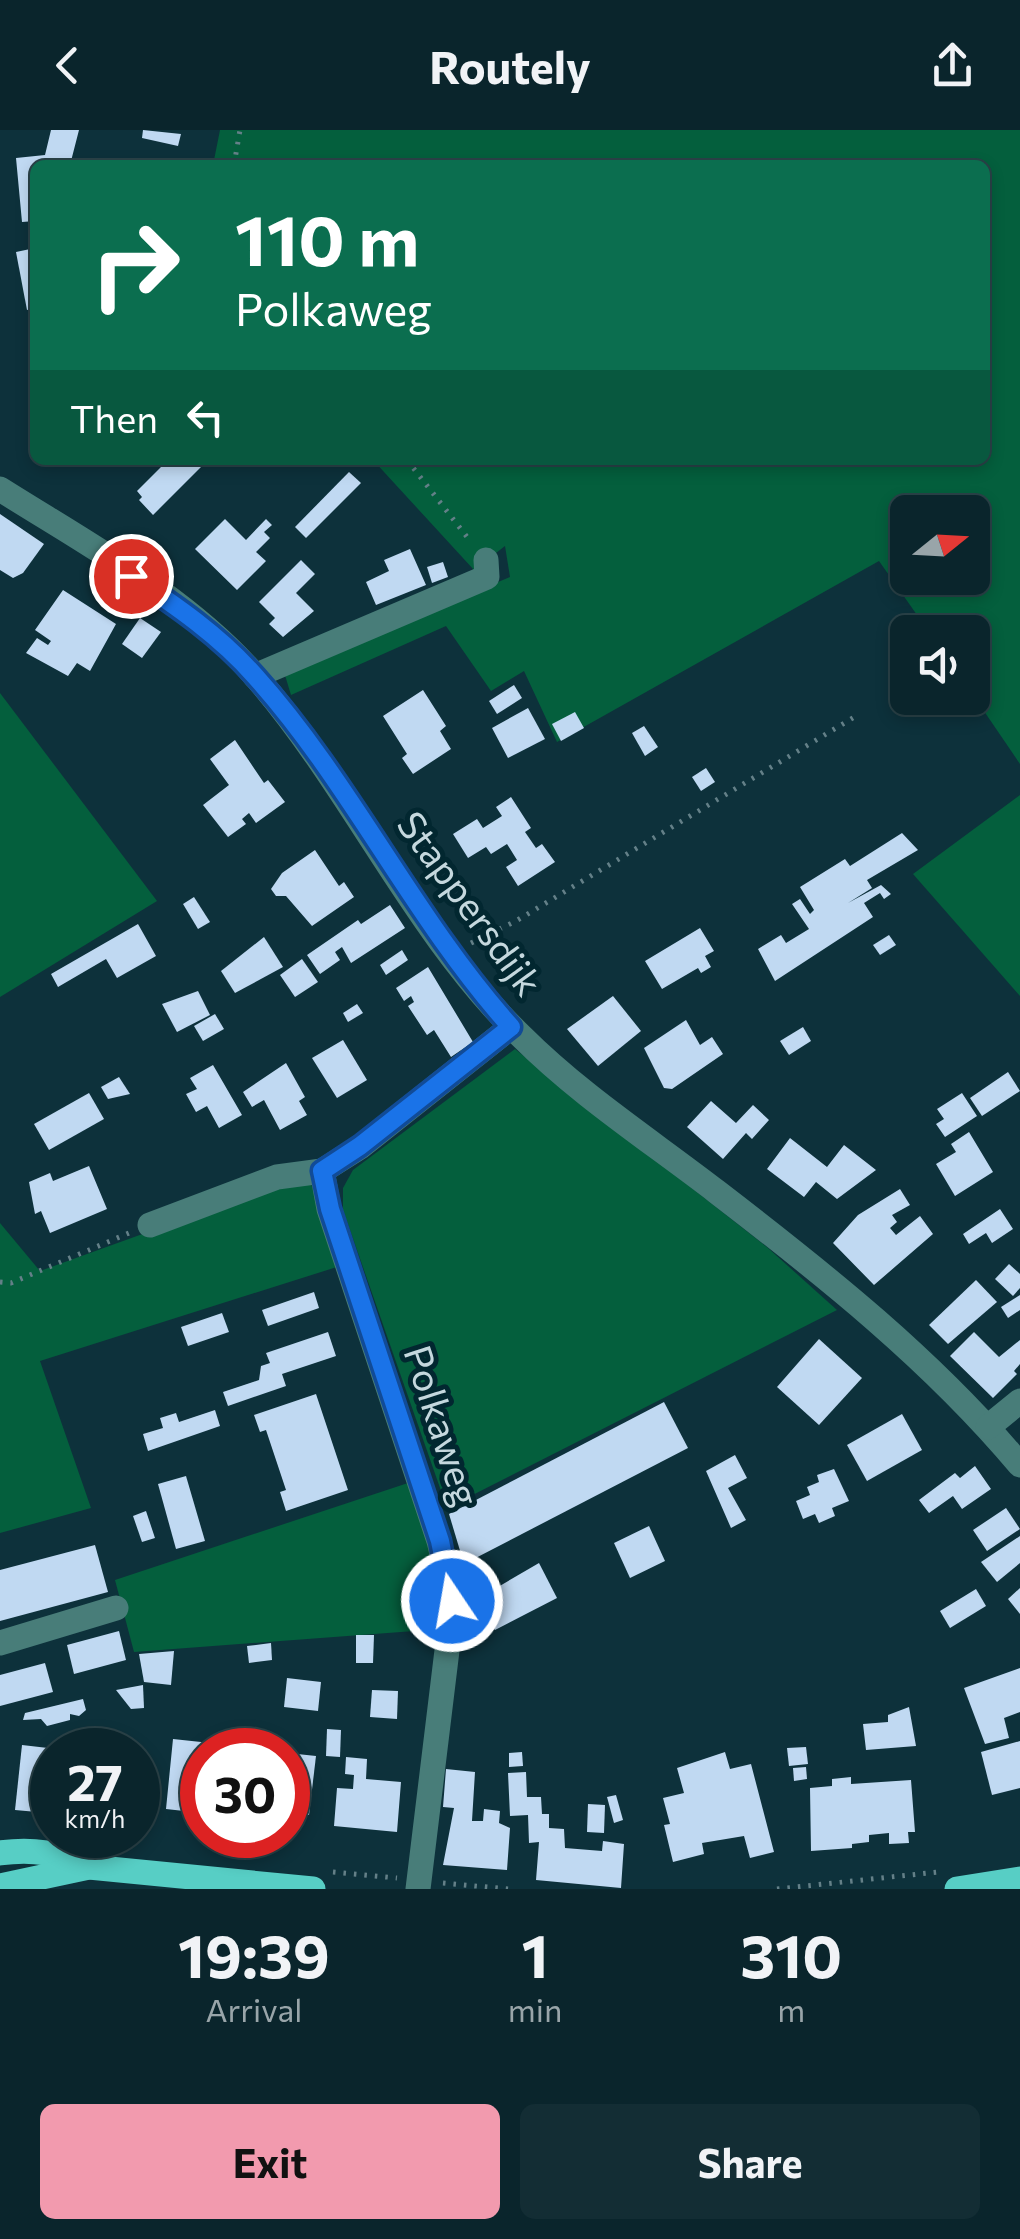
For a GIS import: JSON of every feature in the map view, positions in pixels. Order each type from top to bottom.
[{"type":"main road","points":[[0,1853],[23,1850],[62,1855],[89,1868]]},
{"type":"main road","points":[[0,1886],[89,1868],[312,1889]]},
{"type":"main road","points":[[953,1880],[1020,1879]]},
{"type":"street","name":"Stappersdijk","points":[[0,489],[188,614],[255,676],[310,745],[451,953],[511,1027],[584,1092],[832,1283],[928,1366],[1020,1465]]},
{"type":"street","points":[[255,676],[487,577],[486,560]]},
{"type":"street","points":[[150,1224],[277,1177],[322,1171],[360,1146],[511,1027]]},
{"type":"street","name":"Polkaweg","points":[[322,1171],[330,1209],[440,1541],[452,1601],[418,1889]]},
{"type":"street","points":[[988,1427],[1020,1402]]},
{"type":"street","points":[[0,1643],[116,1608]]},
{"type":"path","points":[[235,160],[240,130]]},
{"type":"path","points":[[411,465],[486,560]]},
{"type":"path","points":[[451,953],[516,921],[856,716]]},
{"type":"path","points":[[0,1282],[11,1283],[150,1224]]},
{"type":"path","points":[[777,1889],[953,1880]]},
{"type":"green space","points":[[220,130],[1020,130],[1020,764],[987,715],[990,715],[990,615],[917,615],[903,595],[990,595],[990,495],[890,495],[890,577],[879,561],[557,742],[524,671],[491,691],[446,626],[291,695],[284,672],[510,577],[505,546],[474,570],[378,465],[990,465],[990,160],[214,160]]},
{"type":"green space","points":[[0,693],[157,901],[0,997]]},
{"type":"green space","points":[[1020,795],[1020,996],[913,874]]},
{"type":"green space","points":[[515,1049],[768,1248],[837,1310],[447,1508],[343,1210],[343,1188],[353,1170]]},
{"type":"green space","points":[[289,1181],[311,1184],[340,1266],[40,1361],[91,1508],[0,1533],[0,1223],[40,1271]]},
{"type":"green space","points":[[411,1482],[439,1584],[441,1629],[134,1652],[115,1580]]},
{"type":"building","points":[[51,130],[79,130],[71,160],[30,160],[30,221],[22,222],[16,158],[45,155]]},
{"type":"building","points":[[143,130],[181,134],[178,146],[142,138]]},
{"type":"building","points":[[30,249],[27,310],[16,252]]},
{"type":"building","points":[[163,465],[203,465],[153,515],[139,500],[142,497],[137,491]]},
{"type":"building","points":[[349,472],[361,483],[306,538],[295,527]]},
{"type":"building","points":[[0,514],[44,544],[23,573],[13,578],[0,570]]},
{"type":"building","points":[[225,519],[246,540],[266,519],[272,525],[264,532],[270,538],[256,552],[266,561],[237,590],[195,549]]},
{"type":"building","points":[[410,549],[426,585],[376,605],[366,582],[389,571],[384,560]]},
{"type":"building","points":[[301,560],[315,574],[296,593],[314,611],[283,637],[269,624],[275,618],[259,602]]},
{"type":"building","points":[[443,562],[448,577],[432,583],[427,567]]},
{"type":"building","points":[[63,590],[116,624],[90,671],[77,663],[68,676],[26,653],[37,638],[48,645],[51,641],[35,630]]},
{"type":"building","points":[[140,618],[161,632],[142,658],[122,644]]},
{"type":"building","points":[[514,685],[522,698],[497,714],[489,701]]},
{"type":"building","points":[[423,690],[446,726],[440,731],[451,749],[413,774],[402,758],[407,754],[383,716]]},
{"type":"building","points":[[528,708],[545,739],[508,758],[492,728]]},
{"type":"building","points":[[575,712],[584,728],[561,741],[552,724]]},
{"type":"building","points":[[644,726],[658,747],[645,756],[632,733]]},
{"type":"building","points":[[235,740],[264,783],[268,780],[285,802],[256,823],[249,813],[242,819],[246,824],[228,837],[203,805],[229,785],[210,759]]},
{"type":"building","points":[[706,768],[715,782],[701,791],[692,777]]},
{"type":"building","points":[[511,797],[531,828],[525,832],[536,848],[542,844],[555,862],[518,886],[506,867],[517,860],[507,844],[491,854],[486,847],[468,858],[453,834],[477,819],[483,828],[502,816],[496,807]]},
{"type":"building","points":[[902,833],[918,850],[867,880],[872,888],[848,903],[881,885],[891,894],[884,899],[880,893],[864,903],[873,917],[775,981],[758,949],[781,935],[786,943],[809,929],[792,904],[800,899],[810,914],[814,910],[800,887],[845,859],[850,866]]},
{"type":"building","points":[[315,850],[339,886],[344,882],[354,897],[312,926],[286,896],[276,896],[271,889],[282,873]]},
{"type":"building","points":[[194,897],[210,922],[198,929],[183,904]]},
{"type":"building","points":[[390,905],[405,928],[351,963],[342,947],[335,952],[340,960],[320,974],[307,955],[358,920],[361,924]]},
{"type":"building","points":[[138,924],[156,956],[117,978],[106,959],[58,987],[51,974]]},
{"type":"building","points":[[700,928],[714,951],[705,956],[711,967],[701,973],[698,968],[662,989],[645,961]]},
{"type":"building","points":[[889,935],[896,945],[880,955],[873,945]]},
{"type":"building","points":[[264,937],[283,967],[235,993],[221,971]]},
{"type":"building","points":[[402,950],[408,960],[386,975],[380,965]]},
{"type":"building","points":[[302,959],[318,982],[295,997],[280,975]]},
{"type":"building","points":[[428,967],[473,1042],[451,1057],[434,1030],[427,1035],[408,1006],[414,1002],[411,996],[404,1001],[396,988]]},
{"type":"building","points":[[198,991],[210,1015],[177,1032],[162,1004]]},
{"type":"building","points":[[613,996],[641,1031],[598,1066],[567,1029]]},
{"type":"building","points":[[357,1004],[363,1013],[348,1022],[343,1013]]},
{"type":"building","points":[[215,1014],[224,1029],[203,1041],[194,1026]]},
{"type":"building","points":[[686,1020],[700,1045],[712,1037],[723,1054],[672,1089],[664,1088],[644,1048]]},
{"type":"building","points":[[803,1027],[811,1041],[789,1055],[780,1041]]},
{"type":"building","points":[[343,1040],[367,1080],[337,1098],[312,1058]]},
{"type":"building","points":[[286,1063],[305,1097],[299,1101],[307,1115],[280,1130],[264,1100],[252,1107],[243,1092]]},
{"type":"building","points":[[213,1065],[242,1115],[219,1128],[207,1106],[196,1112],[186,1094],[197,1089],[190,1078]]},
{"type":"building","points":[[1008,1072],[1020,1091],[982,1116],[970,1098]]},
{"type":"building","points":[[119,1077],[130,1094],[108,1099],[101,1087]]},
{"type":"building","points":[[89,1093],[104,1119],[49,1150],[34,1124]]},
{"type":"building","points":[[962,1093],[977,1116],[945,1137],[936,1124],[944,1119],[937,1109]]},
{"type":"building","points":[[711,1101],[736,1123],[753,1105],[769,1120],[752,1139],[746,1133],[723,1159],[687,1127]]},
{"type":"building","points":[[969,1132],[993,1172],[955,1196],[936,1164],[956,1152],[951,1144]]},
{"type":"building","points":[[790,1138],[827,1167],[844,1145],[876,1170],[837,1199],[816,1182],[804,1197],[767,1169]]},
{"type":"building","points":[[89,1166],[107,1209],[50,1233],[41,1211],[35,1214],[29,1182],[50,1173],[53,1181]]},
{"type":"building","points":[[900,1189],[910,1205],[892,1215],[897,1222],[890,1228],[896,1235],[920,1216],[933,1234],[874,1285],[833,1243],[858,1215]]},
{"type":"building","points":[[1000,1209],[1013,1229],[992,1243],[986,1233],[969,1244],[963,1234]]},
{"type":"building","points":[[1009,1264],[1020,1274],[1020,1288],[1013,1296],[995,1279]]},
{"type":"building","points":[[976,1280],[997,1302],[948,1344],[929,1325]]},
{"type":"building","points":[[314,1292],[319,1308],[268,1326],[262,1310]]},
{"type":"building","points":[[1020,1295],[1020,1310],[1008,1318],[1001,1307]]},
{"type":"building","points":[[222,1313],[229,1332],[188,1346],[181,1327]]},
{"type":"building","points":[[328,1332],[336,1356],[282,1374],[286,1386],[228,1406],[223,1392],[259,1380],[261,1366],[270,1363],[266,1353]]},
{"type":"building","points":[[974,1332],[999,1357],[1020,1340],[1020,1364],[1014,1371],[1017,1374],[993,1398],[950,1356]]},
{"type":"building","points":[[819,1339],[862,1378],[819,1425],[777,1387]]},
{"type":"building","points":[[316,1394],[348,1490],[286,1511],[280,1492],[286,1490],[266,1430],[260,1432],[254,1415]]},
{"type":"building","points":[[664,1402],[688,1448],[464,1564],[449,1514]]},
{"type":"building","points":[[215,1410],[220,1426],[148,1451],[143,1434],[163,1428],[160,1418],[176,1413],[179,1422]]},
{"type":"building","points":[[902,1414],[922,1450],[867,1481],[847,1445]]},
{"type":"building","points":[[735,1455],[747,1478],[728,1488],[746,1520],[731,1528],[706,1471]]},
{"type":"building","points":[[975,1466],[991,1489],[962,1509],[953,1496],[929,1513],[919,1500],[955,1473],[960,1478]]},
{"type":"building","points":[[834,1469],[849,1501],[832,1508],[835,1516],[819,1523],[815,1514],[803,1519],[796,1501],[810,1495],[807,1487],[819,1482],[817,1475]]},
{"type":"building","points":[[186,1476],[205,1541],[176,1549],[158,1484]]},
{"type":"building","points":[[1006,1508],[1020,1529],[987,1551],[973,1530]]},
{"type":"building","points":[[146,1511],[155,1538],[142,1542],[133,1516]]},
{"type":"building","points":[[649,1526],[665,1561],[630,1578],[614,1543]]},
{"type":"building","points":[[1020,1536],[1020,1563],[997,1582],[981,1562]]},
{"type":"building","points":[[95,1545],[108,1592],[0,1621],[0,1570]]},
{"type":"building","points":[[539,1563],[557,1598],[495,1630],[479,1598]]},
{"type":"building","points":[[1020,1588],[1020,1614],[1008,1599]]},
{"type":"building","points":[[976,1589],[986,1606],[950,1628],[940,1611]]},
{"type":"building","points":[[119,1631],[126,1660],[74,1674],[67,1645]]},
{"type":"building","points":[[356,1635],[374,1635],[373,1663],[356,1663]]},
{"type":"building","points":[[271,1643],[272,1660],[249,1663],[247,1646]]},
{"type":"building","points":[[174,1651],[171,1685],[144,1682],[139,1654]]},
{"type":"building","points":[[45,1663],[53,1692],[0,1706],[0,1675]]},
{"type":"building","points":[[1020,1668],[1020,1712],[1004,1718],[1009,1738],[985,1744],[964,1688]]},
{"type":"building","points":[[287,1678],[321,1682],[318,1711],[284,1707]]},
{"type":"building","points":[[143,1685],[144,1708],[131,1709],[116,1690]]},
{"type":"building","points":[[372,1690],[398,1691],[397,1719],[370,1717]]},
{"type":"building","points":[[83,1699],[86,1710],[79,1716],[70,1714],[70,1720],[47,1726],[41,1719],[23,1720],[25,1713]]},
{"type":"building","points":[[909,1707],[916,1746],[866,1750],[863,1724],[888,1722],[888,1715]]},
{"type":"building","points":[[327,1729],[341,1730],[340,1757],[326,1756]]},
{"type":"building","points":[[173,1739],[180,1740],[180,1811],[166,1809]]},
{"type":"building","points":[[1020,1741],[1020,1788],[992,1795],[981,1752]]},
{"type":"building","points":[[22,1745],[30,1746],[30,1811],[15,1810]]},
{"type":"building","points":[[806,1747],[808,1764],[789,1766],[787,1748]]},
{"type":"building","points":[[522,1752],[523,1766],[509,1767],[509,1753]]},
{"type":"building","points":[[725,1752],[730,1769],[751,1764],[774,1852],[750,1858],[744,1836],[702,1843],[704,1854],[673,1862],[664,1825],[670,1824],[663,1798],[684,1793],[677,1768]]},
{"type":"building","points":[[310,1755],[316,1756],[310,1807]]},
{"type":"building","points":[[346,1757],[367,1759],[366,1779],[401,1782],[397,1832],[334,1826],[337,1788],[353,1789],[354,1775],[345,1774]]},
{"type":"building","points":[[806,1767],[807,1779],[794,1781],[793,1768]]},
{"type":"building","points":[[446,1769],[475,1772],[472,1821],[483,1821],[484,1809],[500,1811],[499,1823],[510,1828],[507,1870],[443,1865],[454,1808],[443,1807]]},
{"type":"building","points":[[526,1772],[527,1797],[541,1797],[542,1814],[549,1814],[549,1828],[564,1829],[565,1848],[602,1851],[603,1841],[624,1844],[621,1888],[536,1880],[539,1842],[529,1843],[528,1815],[510,1816],[508,1773]]},
{"type":"building","points":[[851,1777],[851,1784],[911,1780],[915,1832],[908,1832],[909,1843],[889,1844],[889,1833],[869,1835],[869,1842],[852,1844],[852,1848],[811,1851],[810,1788],[832,1786],[832,1779]]},
{"type":"building","points":[[616,1795],[623,1820],[614,1823],[607,1797]]},
{"type":"building","points":[[588,1804],[605,1805],[604,1833],[587,1832]]},
{"type":"route","points":[[131,576],[188,614],[255,676],[310,745],[476,988],[511,1027],[360,1146],[322,1171],[330,1209],[440,1541],[452,1601]]}]
